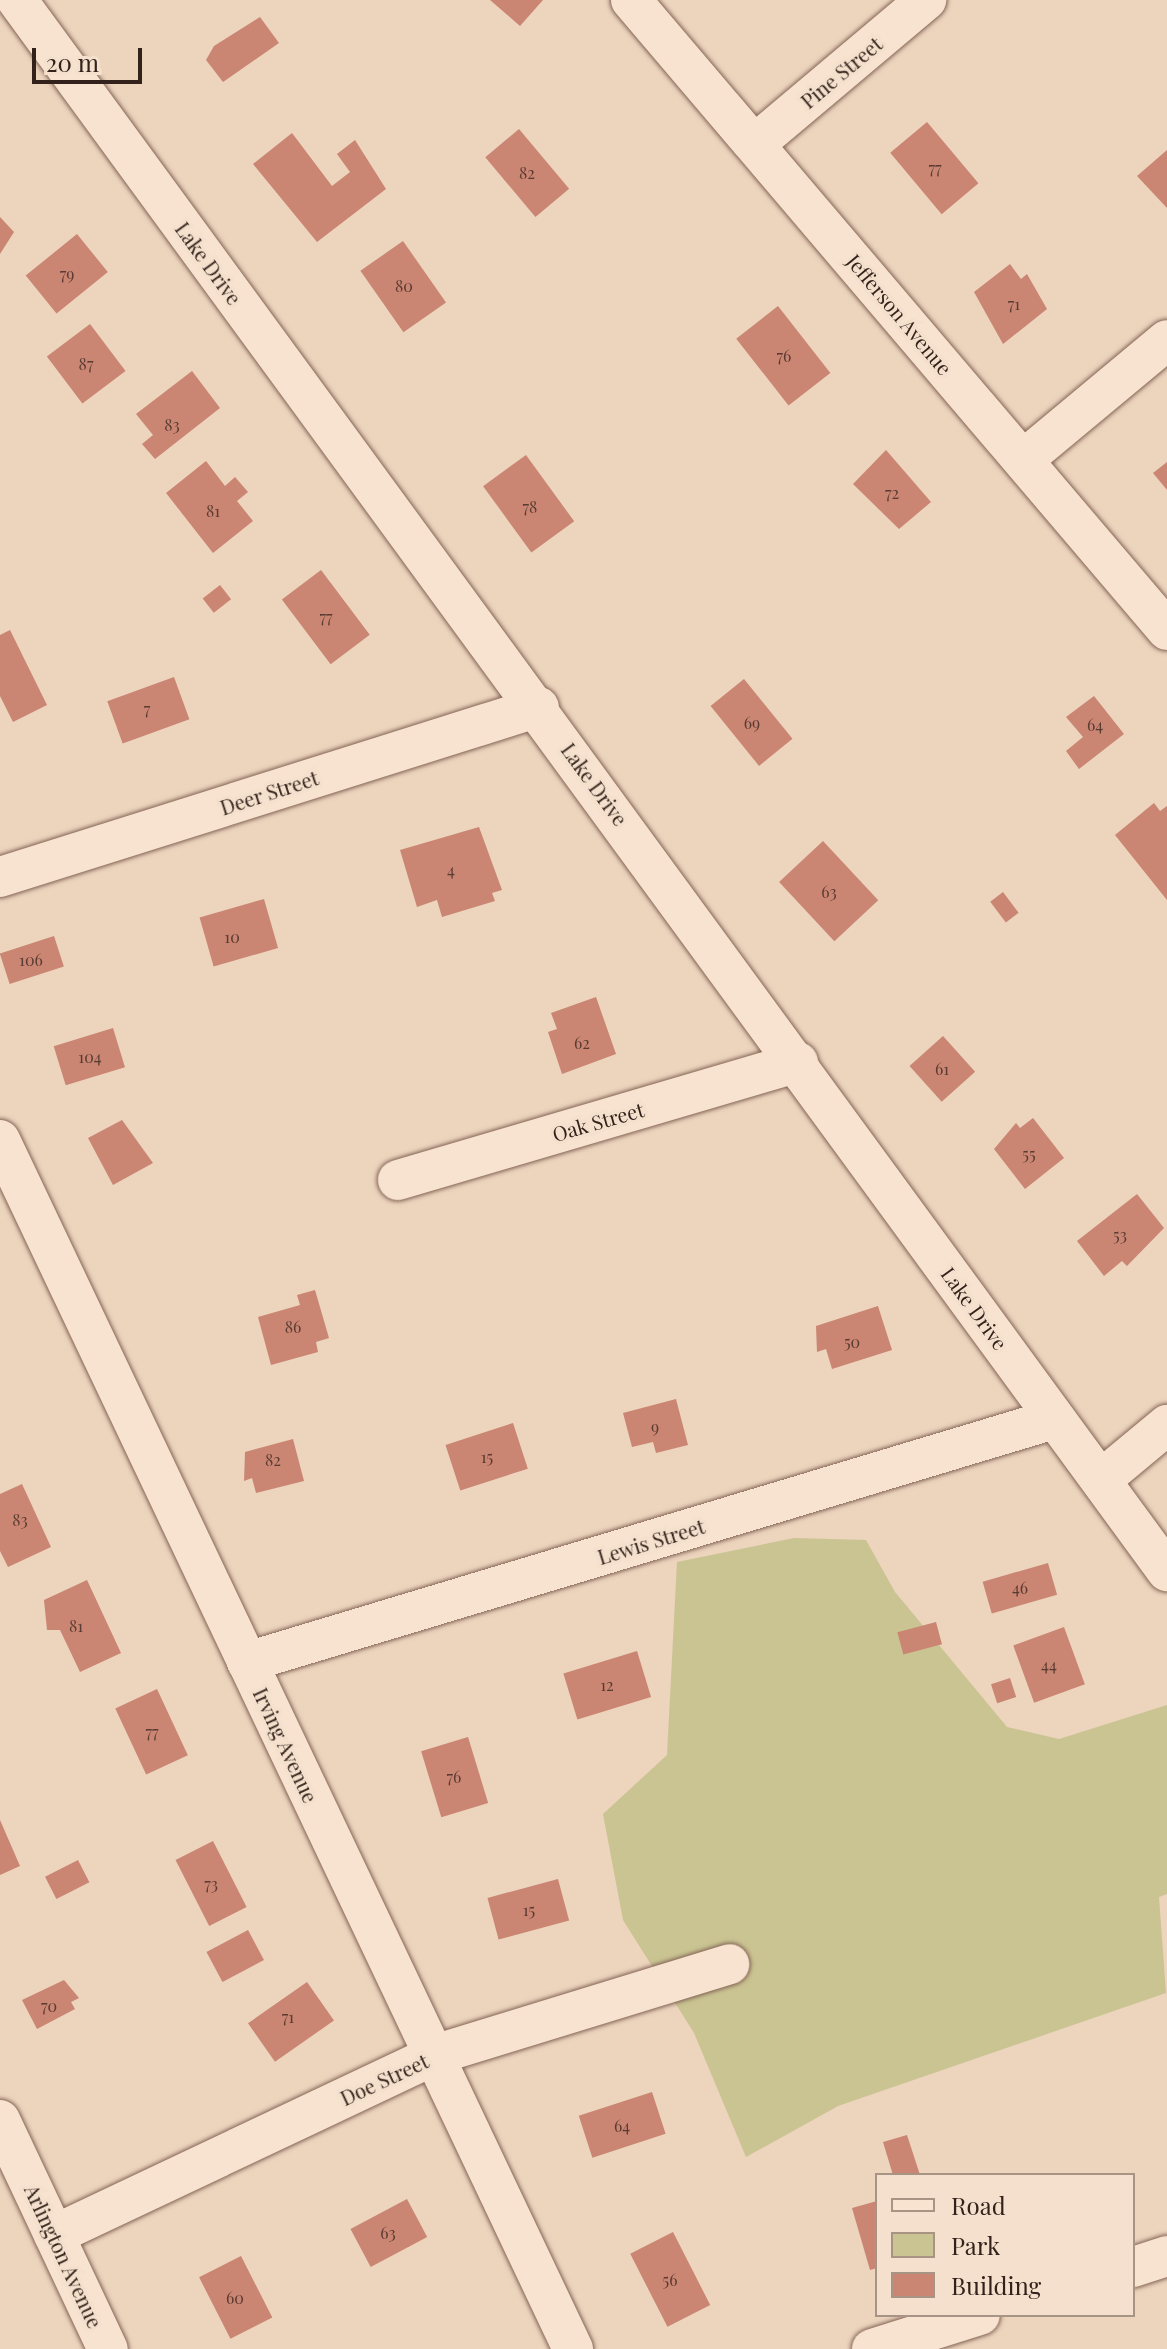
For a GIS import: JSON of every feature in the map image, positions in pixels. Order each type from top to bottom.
[{"type":"street","name":"Lake Drive","points":[[17,0],[539,707],[1167,1571]]},
{"type":"street","name":"Jefferson Avenue","points":[[631,0],[1167,630]]},
{"type":"street","name":"Pine Street","points":[[755,144],[926,0]]},
{"type":"street","points":[[1023,460],[1167,340]]},
{"type":"street","name":"Deer Street","points":[[0,877],[539,707]]},
{"type":"street","name":"Oak Street","points":[[398,1180],[798,1062]]},
{"type":"street","name":"Irving Avenue","points":[[0,1140],[573,2349]]},
{"type":"street","name":"Lewis Street","points":[[247,1662],[1054,1419]]},
{"type":"street","points":[[1102,1479],[1167,1425]]},
{"type":"street","name":"Doe Street","points":[[54,2235],[434,2055],[729,1964]]},
{"type":"street","name":"Arlington Avenue","points":[[0,2120],[108,2349]]},
{"type":"street","points":[[1135,2266],[1167,2256]]},
{"type":"street","points":[[872,2349],[974,2317]]},
{"type":"green space","points":[[794,1538],[866,1540],[895,1592],[1007,1727],[1059,1739],[1167,1705],[1167,1894],[1159,1897],[1166,1993],[838,2106],[746,2157],[694,2033],[623,1920],[603,1814],[667,1755],[677,1562]]},
{"type":"building","points":[[490,0],[543,0],[520,26]]},
{"type":"building","points":[[260,17],[279,43],[223,82],[206,60],[214,46]]},
{"type":"building","points":[[927,122],[978,183],[942,214],[890,153]]},
{"type":"building","points":[[519,129],[569,189],[535,217],[485,157]]},
{"type":"building","points":[[292,133],[332,186],[350,172],[337,154],[355,140],[386,189],[317,242],[253,164]]},
{"type":"building","points":[[1167,150],[1167,208],[1137,176]]},
{"type":"building","points":[[0,217],[14,232],[0,254]]},
{"type":"building","points":[[77,234],[108,272],[57,314],[26,276]]},
{"type":"building","points":[[403,241],[446,302],[403,332],[360,271]]},
{"type":"building","points":[[1010,264],[1021,279],[1027,274],[1047,309],[1003,344],[974,292]]},
{"type":"building","points":[[778,306],[830,373],[789,406],[736,339]]},
{"type":"building","points":[[90,324],[126,371],[82,404],[47,356]]},
{"type":"building","points":[[192,371],[220,408],[155,459],[142,444],[153,435],[136,414]]},
{"type":"building","points":[[886,450],[931,502],[899,529],[853,484]]},
{"type":"building","points":[[526,455],[574,521],[531,552],[483,486]]},
{"type":"building","points":[[206,461],[225,486],[235,477],[248,492],[237,501],[253,521],[213,553],[166,493]]},
{"type":"building","points":[[1167,462],[1167,490],[1153,473]]},
{"type":"building","points":[[321,570],[370,635],[331,664],[282,599]]},
{"type":"building","points":[[220,585],[231,599],[214,613],[203,599]]},
{"type":"building","points":[[10,630],[47,705],[13,722],[0,696],[0,635]]},
{"type":"building","points":[[174,677],[189,719],[123,744],[107,701]]},
{"type":"building","points":[[744,679],[792,739],[759,766],[711,706]]},
{"type":"building","points":[[1094,696],[1124,734],[1079,769],[1066,751],[1083,737],[1066,717]]},
{"type":"building","points":[[1154,803],[1160,811],[1167,806],[1167,900],[1115,835]]},
{"type":"building","points":[[479,827],[502,890],[492,893],[495,901],[442,917],[437,900],[417,907],[400,850]]},
{"type":"building","points":[[823,841],[878,900],[834,941],[779,882]]},
{"type":"building","points":[[1003,892],[1019,913],[1006,922],[990,902]]},
{"type":"building","points":[[264,899],[278,948],[214,966],[200,917]]},
{"type":"building","points":[[54,936],[64,966],[10,984],[0,954]]},
{"type":"building","points":[[596,997],[616,1054],[562,1074],[548,1032],[557,1029],[551,1013]]},
{"type":"building","points":[[113,1028],[125,1067],[66,1085],[54,1046]]},
{"type":"building","points":[[943,1036],[975,1072],[942,1102],[910,1066]]},
{"type":"building","points":[[1033,1118],[1064,1158],[1025,1189],[994,1149],[1016,1123],[1020,1128]]},
{"type":"building","points":[[122,1120],[153,1163],[113,1185],[88,1138]]},
{"type":"building","points":[[1137,1194],[1164,1228],[1127,1266],[1122,1261],[1104,1276],[1077,1241]]},
{"type":"building","points":[[315,1290],[329,1338],[316,1342],[318,1352],[271,1365],[258,1317],[300,1305],[297,1295]]},
{"type":"building","points":[[878,1306],[892,1350],[832,1369],[826,1349],[817,1352],[816,1326]]},
{"type":"building","points":[[676,1399],[688,1445],[656,1453],[653,1442],[632,1447],[623,1413]]},
{"type":"building","points":[[513,1423],[528,1469],[460,1491],[445,1445]]},
{"type":"building","points":[[293,1439],[304,1481],[256,1493],[252,1478],[244,1481],[245,1452]]},
{"type":"building","points":[[22,1484],[51,1547],[8,1567],[0,1551],[0,1494]]},
{"type":"building","points":[[1048,1563],[1057,1595],[992,1613],[983,1582]]},
{"type":"building","points":[[87,1580],[121,1653],[80,1672],[60,1630],[47,1630],[44,1600]]},
{"type":"building","points":[[936,1622],[942,1644],[903,1655],[897,1632]]},
{"type":"building","points":[[1064,1627],[1085,1684],[1034,1703],[1013,1645]]},
{"type":"building","points":[[637,1651],[651,1697],[577,1719],[563,1674]]},
{"type":"building","points":[[1010,1678],[1016,1697],[997,1703],[991,1684]]},
{"type":"building","points":[[157,1689],[188,1755],[146,1775],[115,1708]]},
{"type":"building","points":[[468,1737],[488,1803],[441,1817],[421,1751]]},
{"type":"building","points":[[0,1820],[20,1866],[0,1875]]},
{"type":"building","points":[[213,1841],[247,1907],[209,1926],[176,1860]]},
{"type":"building","points":[[78,1860],[89,1882],[56,1899],[45,1877]]},
{"type":"building","points":[[558,1879],[569,1921],[499,1939],[487,1898]]},
{"type":"building","points":[[248,1930],[264,1960],[222,1982],[207,1952]]},
{"type":"building","points":[[64,1980],[79,1998],[71,2002],[75,2009],[37,2029],[22,2000]]},
{"type":"building","points":[[307,1982],[334,2021],[275,2062],[248,2023]]},
{"type":"building","points":[[652,2092],[666,2134],[592,2158],[579,2116]]},
{"type":"building","points":[[907,2135],[919,2173],[892,2173],[883,2142]]},
{"type":"building","points":[[407,2199],[427,2237],[371,2267],[350,2229]]},
{"type":"building","points":[[875,2202],[875,2269],[870,2270],[852,2208]]},
{"type":"building","points":[[673,2232],[710,2305],[667,2327],[630,2254]]},
{"type":"building","points":[[241,2256],[272,2317],[230,2339],[199,2277]]}]
